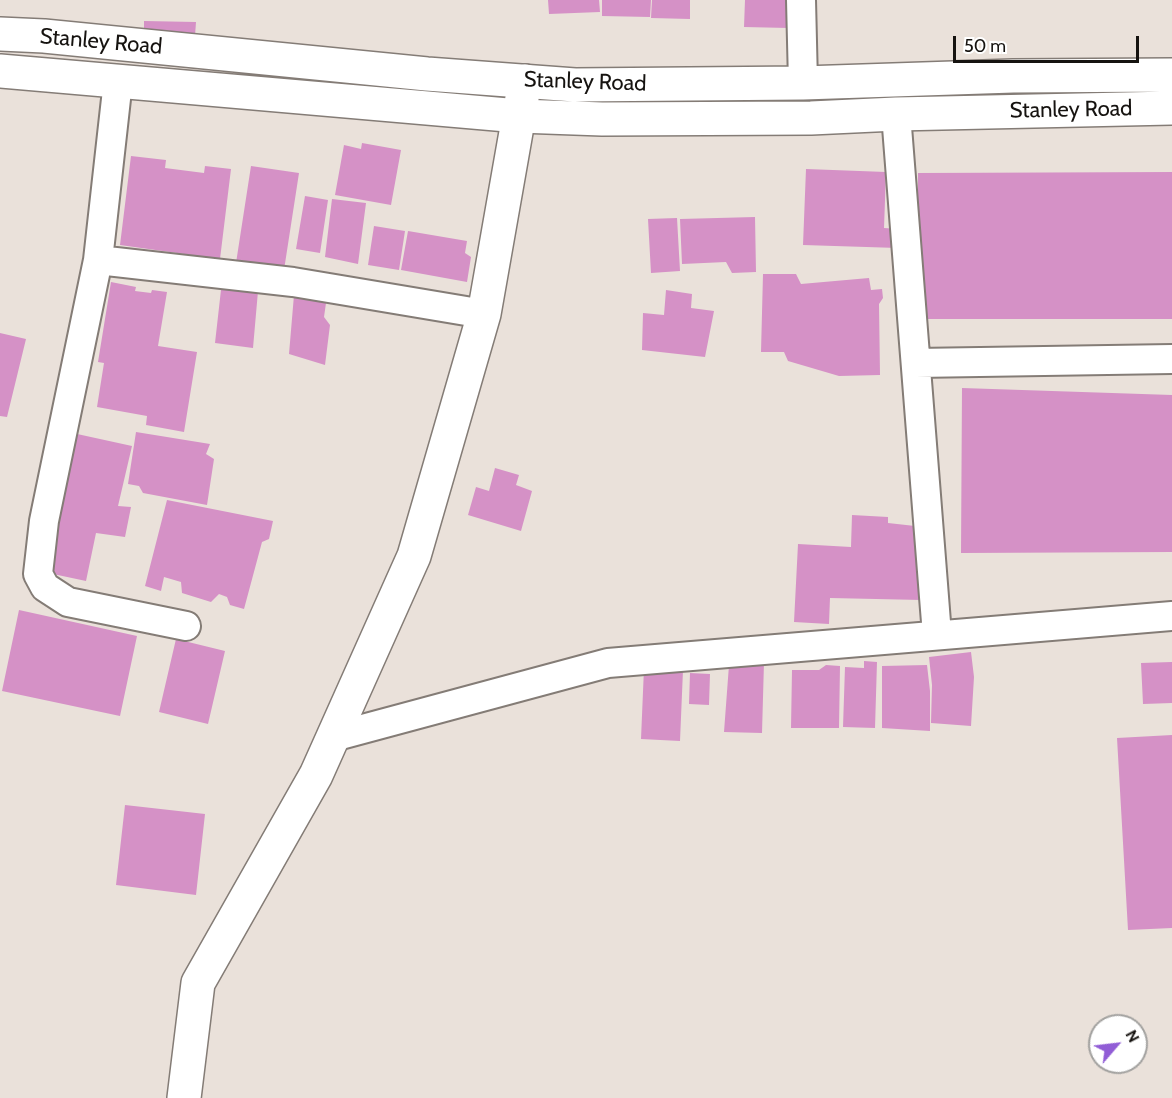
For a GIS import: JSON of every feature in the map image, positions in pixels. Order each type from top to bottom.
[{"type":"main road","name":"Stanley Road","points":[[0,34],[44,36],[575,85],[803,83],[1013,76],[1172,75]]},
{"type":"main road","name":"Stanley Road","points":[[0,71],[519,116],[602,119],[811,118],[1172,108]]},
{"type":"main road","points":[[184,1098],[198,983],[316,775],[414,556],[484,314],[525,81]]},
{"type":"street","points":[[801,0],[803,83]]},
{"type":"street","points":[[118,81],[98,260],[44,521],[38,574],[45,587],[68,602],[186,626]]},
{"type":"street","points":[[896,114],[937,635]]},
{"type":"street","points":[[98,260],[293,282],[484,314]]},
{"type":"street","points":[[916,363],[1172,359]]},
{"type":"street","points":[[333,737],[608,663],[1172,616]]},
{"type":"building","points":[[548,0],[599,0],[600,12],[549,14]]},
{"type":"building","points":[[602,0],[651,0],[650,17],[602,16]]},
{"type":"building","points":[[652,0],[690,0],[690,19],[651,18]]},
{"type":"building","points":[[745,0],[788,0],[789,28],[744,27]]},
{"type":"building","points":[[144,21],[196,22],[195,36],[144,35]]},
{"type":"building","points":[[362,143],[401,150],[391,205],[335,195],[344,145],[361,149]]},
{"type":"building","points":[[131,156],[166,160],[165,168],[204,173],[205,166],[231,169],[220,259],[120,245]]},
{"type":"building","points":[[251,166],[299,173],[284,270],[236,263]]},
{"type":"building","points":[[806,169],[886,172],[884,228],[899,229],[898,248],[803,245]]},
{"type":"building","points":[[1172,172],[1172,319],[918,319],[918,173]]},
{"type":"building","points":[[305,196],[328,200],[320,253],[296,249]]},
{"type":"building","points":[[332,199],[366,203],[358,264],[325,257]]},
{"type":"building","points":[[755,217],[756,272],[732,273],[726,262],[682,264],[680,219]]},
{"type":"building","points":[[677,218],[680,271],[651,273],[648,219]]},
{"type":"building","points":[[374,226],[405,231],[399,270],[368,265]]},
{"type":"building","points":[[408,231],[467,241],[465,253],[471,257],[467,282],[401,270]]},
{"type":"building","points":[[763,274],[796,274],[801,284],[869,278],[871,290],[882,289],[883,298],[879,304],[880,375],[839,376],[788,361],[784,352],[761,352]]},
{"type":"building","points":[[222,281],[258,291],[253,348],[215,343]]},
{"type":"building","points":[[111,282],[136,287],[135,291],[167,292],[158,346],[197,352],[184,432],[146,425],[147,416],[97,407],[104,363],[98,362]]},
{"type":"building","points":[[666,290],[692,294],[691,308],[714,311],[705,357],[642,350],[643,313],[664,315]]},
{"type":"building","points":[[294,295],[327,296],[324,317],[330,325],[325,365],[289,354]]},
{"type":"building","points":[[0,333],[26,339],[7,417],[0,416]]},
{"type":"building","points":[[962,388],[1172,395],[1172,552],[961,553]]},
{"type":"building","points":[[68,432],[132,446],[118,506],[131,507],[125,537],[96,533],[86,581],[39,571]]},
{"type":"building","points":[[136,432],[210,444],[206,454],[214,459],[207,505],[143,493],[139,486],[128,484]]},
{"type":"building","points":[[495,468],[519,475],[516,485],[532,491],[521,531],[468,515],[476,487],[489,491]]},
{"type":"building","points":[[167,500],[273,521],[269,539],[262,542],[244,609],[230,605],[227,597],[219,594],[211,602],[182,593],[181,582],[164,577],[161,591],[145,586]]},
{"type":"building","points":[[852,515],[888,517],[888,523],[915,526],[922,600],[830,598],[829,624],[794,622],[798,544],[851,547]]},
{"type":"building","points":[[19,610],[137,636],[120,716],[2,691]]},
{"type":"building","points":[[176,639],[225,651],[208,724],[159,712]]},
{"type":"building","points":[[971,652],[974,677],[971,726],[931,723],[932,685],[929,657]]},
{"type":"building","points":[[864,661],[877,662],[875,728],[843,727],[845,667],[864,668]]},
{"type":"building","points":[[764,662],[762,733],[724,732],[729,665]]},
{"type":"building","points":[[1172,662],[1172,703],[1143,704],[1141,663]]},
{"type":"building","points":[[826,665],[840,666],[839,728],[791,728],[792,670],[819,670]]},
{"type":"building","points":[[927,665],[930,691],[930,731],[882,728],[882,666]]},
{"type":"building","points":[[644,668],[683,670],[680,741],[641,739]]},
{"type":"building","points":[[690,673],[710,674],[709,705],[689,704]]},
{"type":"building","points":[[1172,735],[1172,928],[1128,930],[1117,738]]},
{"type":"building","points":[[125,805],[205,814],[196,895],[116,885]]}]
